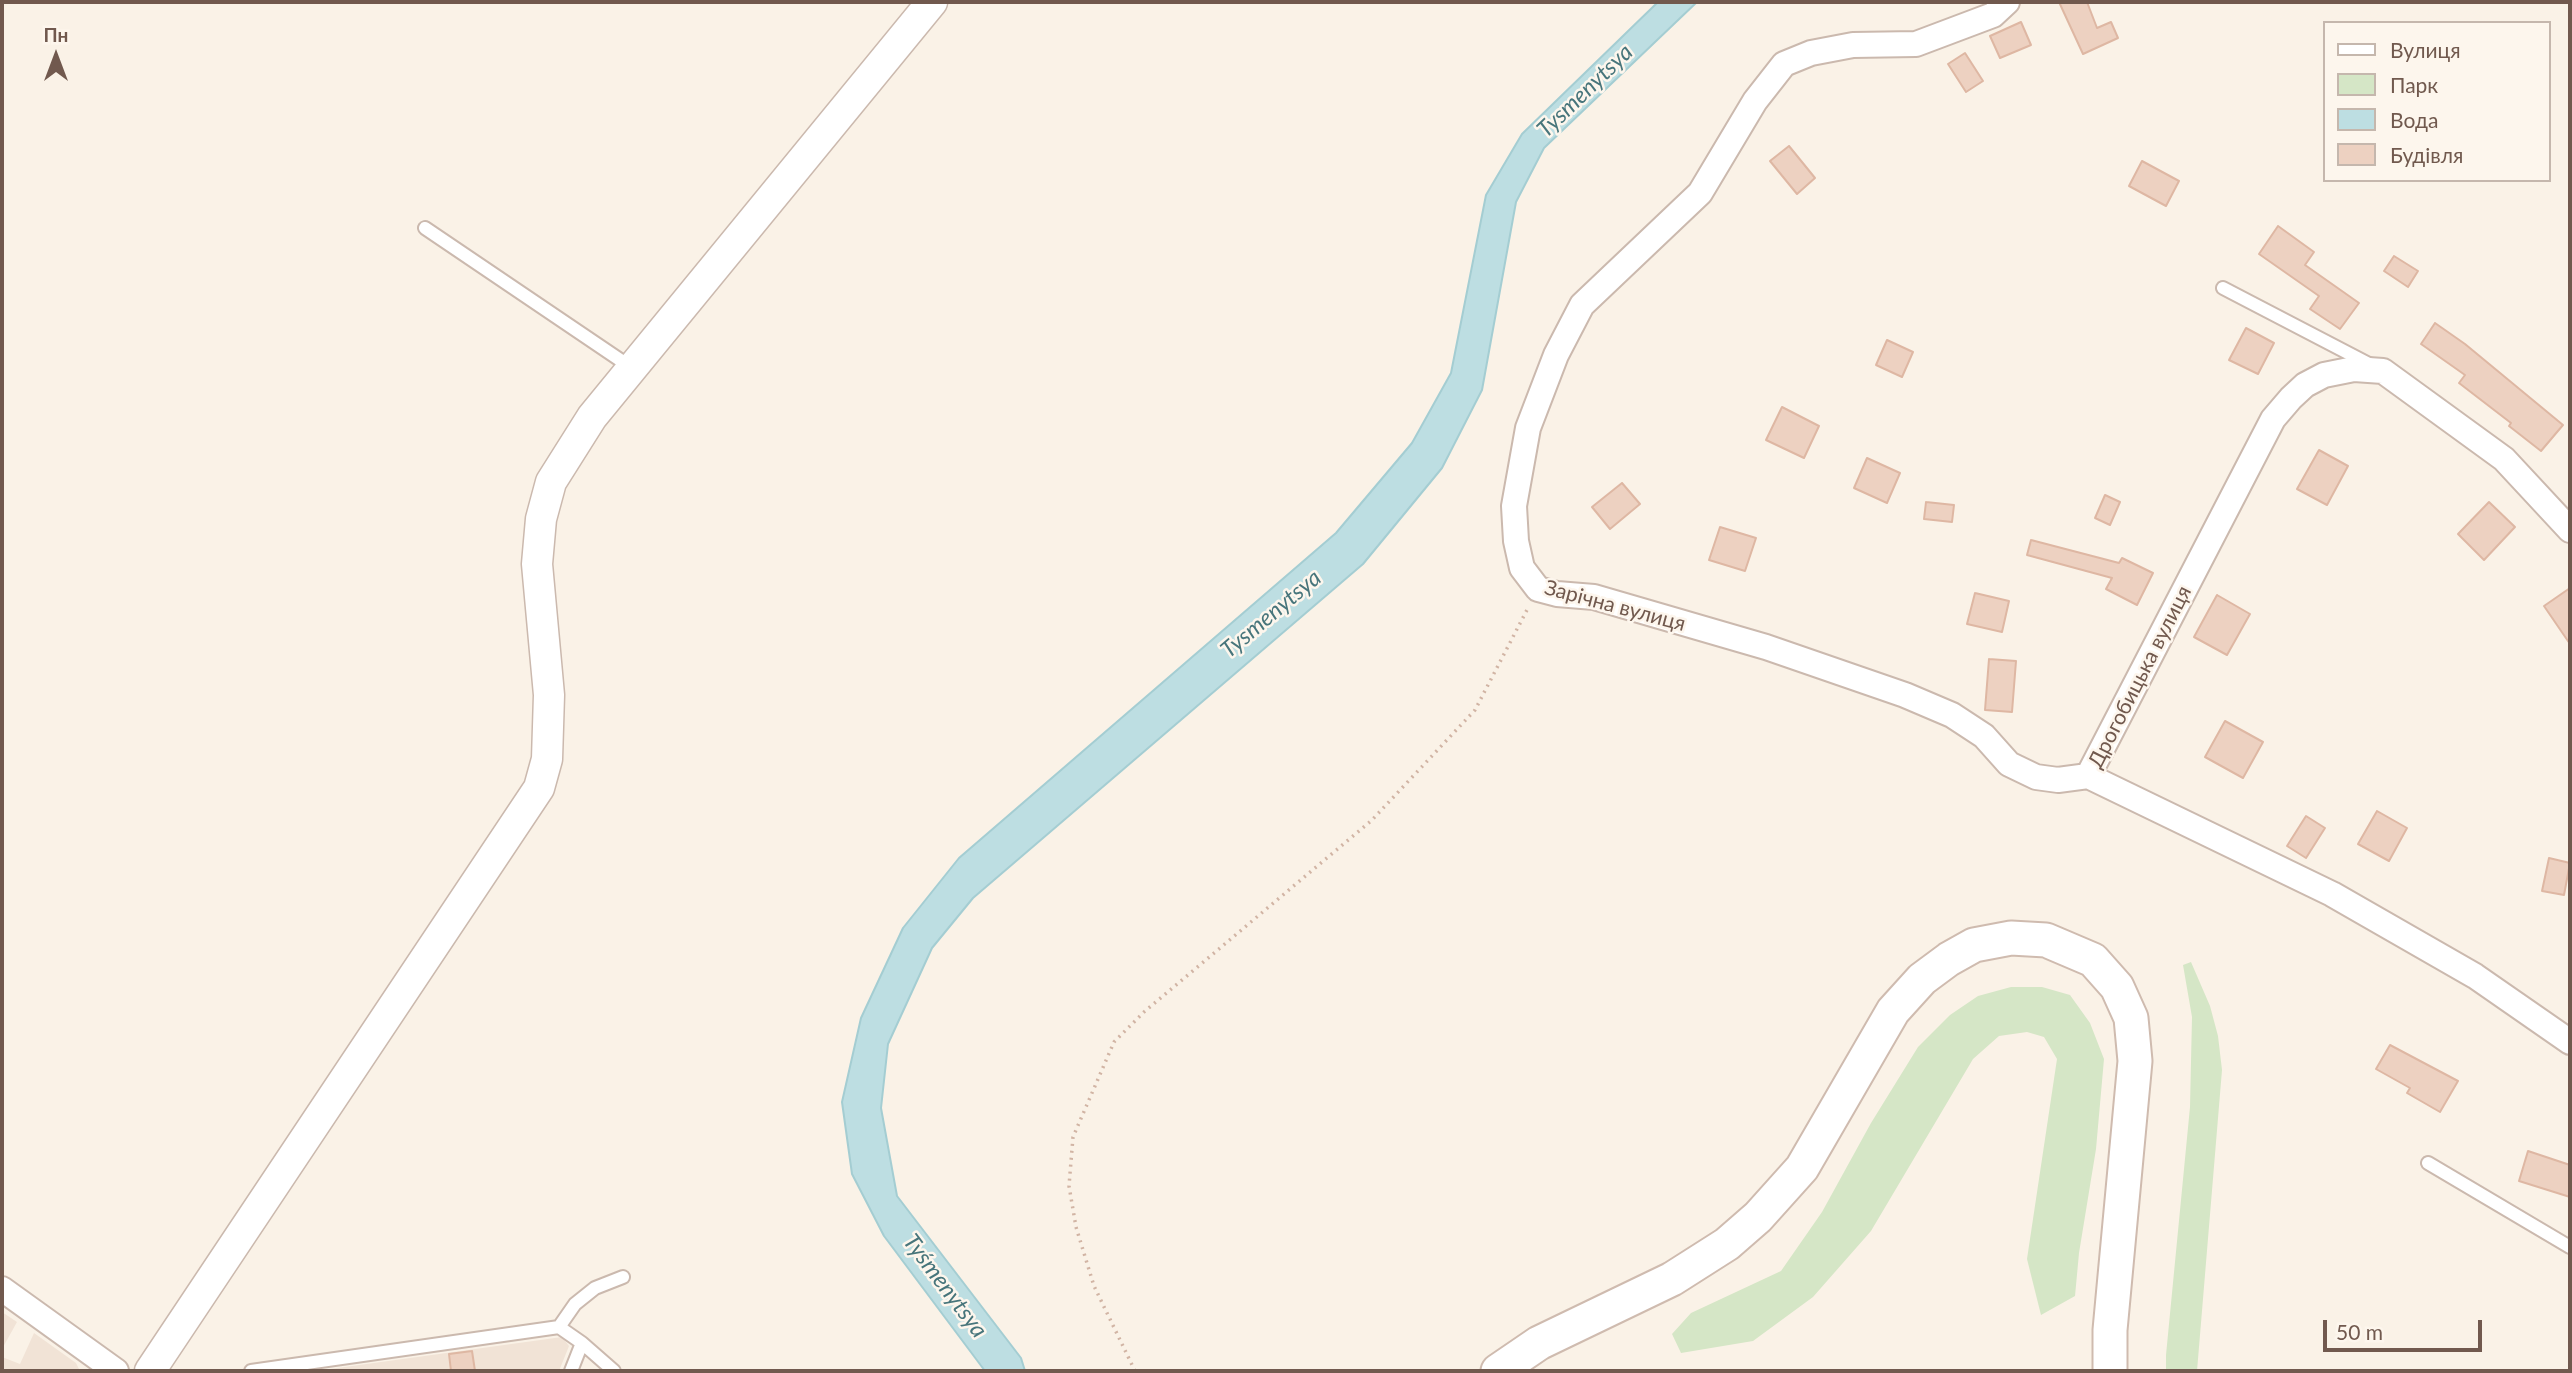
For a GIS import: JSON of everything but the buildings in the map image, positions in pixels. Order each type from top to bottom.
[{"type":"main road","points":[[1499,1371],[1539,1343],[1672,1279],[1727,1244],[1758,1217],[1802,1168],[1894,1011],[1922,979],[1949,958],[1974,945],[2011,938],[2046,940],[2092,960],[2117,986],[2131,1018],[2135,1061],[2110,1330],[2110,1371]]},
{"type":"street","points":[[150,1371],[539,788],[547,759],[549,695],[537,564],[541,519],[551,482],[593,417],[932,2]]},
{"type":"street","name":"Зарічна вулиця","points":[[2007,2],[1993,15],[1916,44],[1853,45],[1811,53],[1784,64],[1755,101],[1700,193],[1582,305],[1556,355],[1528,428],[1514,506],[1516,541],[1522,568],[1538,589],[1557,594],[1594,597],[1766,647],[1905,695],[1952,715],[1984,736],[2009,764],[2036,777],[2058,780],[2088,776]]},
{"type":"street","name":"Дрогобицька вулиця","points":[[2383,371],[2354,369],[2324,375],[2305,385],[2273,419],[2088,776],[2332,894],[2475,976],[2570,1042]]},
{"type":"street","points":[[2383,371],[2504,459],[2570,530]]},
{"type":"street","points":[[2,1289],[116,1371]]},
{"type":"lane","points":[[425,228],[632,368]]},
{"type":"lane","points":[[2223,288],[2383,371]]},
{"type":"lane","points":[[2428,1163],[2570,1247]]},
{"type":"lane","points":[[559,1327],[575,1304],[595,1289],[623,1277]]},
{"type":"lane","points":[[251,1371],[559,1327],[614,1371]]},
{"type":"lane","points":[[570,1371],[582,1343]]},
{"type":"path","points":[[1135,1371],[1094,1286],[1076,1227],[1069,1186],[1073,1137],[1114,1042],[1144,1012],[1372,821],[1475,710],[1538,589]]},
{"type":"shaded area","points":[[2,1312],[17,1322],[2,1349]]},
{"type":"shaded area","points":[[34,1333],[76,1363],[80,1371],[2,1371],[2,1357],[20,1364]]},
{"type":"shaded area","points":[[562,1337],[569,1346],[559,1371],[316,1371]]},
{"type":"green space","points":[[2191,962],[2210,1006],[2218,1036],[2222,1070],[2197,1371],[2166,1371],[2190,1107],[2192,1017],[2183,965]]},
{"type":"green space","points":[[2011,987],[2042,987],[2070,995],[2090,1023],[2104,1059],[2096,1149],[2079,1253],[2075,1296],[2041,1315],[2027,1259],[2057,1059],[2044,1037],[2027,1032],[1999,1036],[1973,1059],[1871,1231],[1813,1297],[1753,1341],[1681,1353],[1672,1334],[1691,1313],[1781,1271],[1822,1212],[1871,1123],[1918,1047],[1950,1015],[1978,996]]},
{"type":"water","points":[[1658,2],[1697,2],[1544,148],[1516,202],[1482,390],[1442,468],[1363,564],[973,898],[932,948],[888,1044],[881,1108],[897,1196],[1021,1358],[1025,1371],[985,1371],[884,1236],[852,1174],[842,1102],[861,1018],[903,928],[959,858],[1336,533],[1412,443],[1451,373],[1486,195],[1522,134]]},
{"type":"water label","name":"Tysmenytsya","points":[[1585,91]]},
{"type":"water label","name":"Tysmenytsya","points":[[1271,614]]},
{"type":"water label","name":"Tyśmenytsya","points":[[945,1286]]}]
